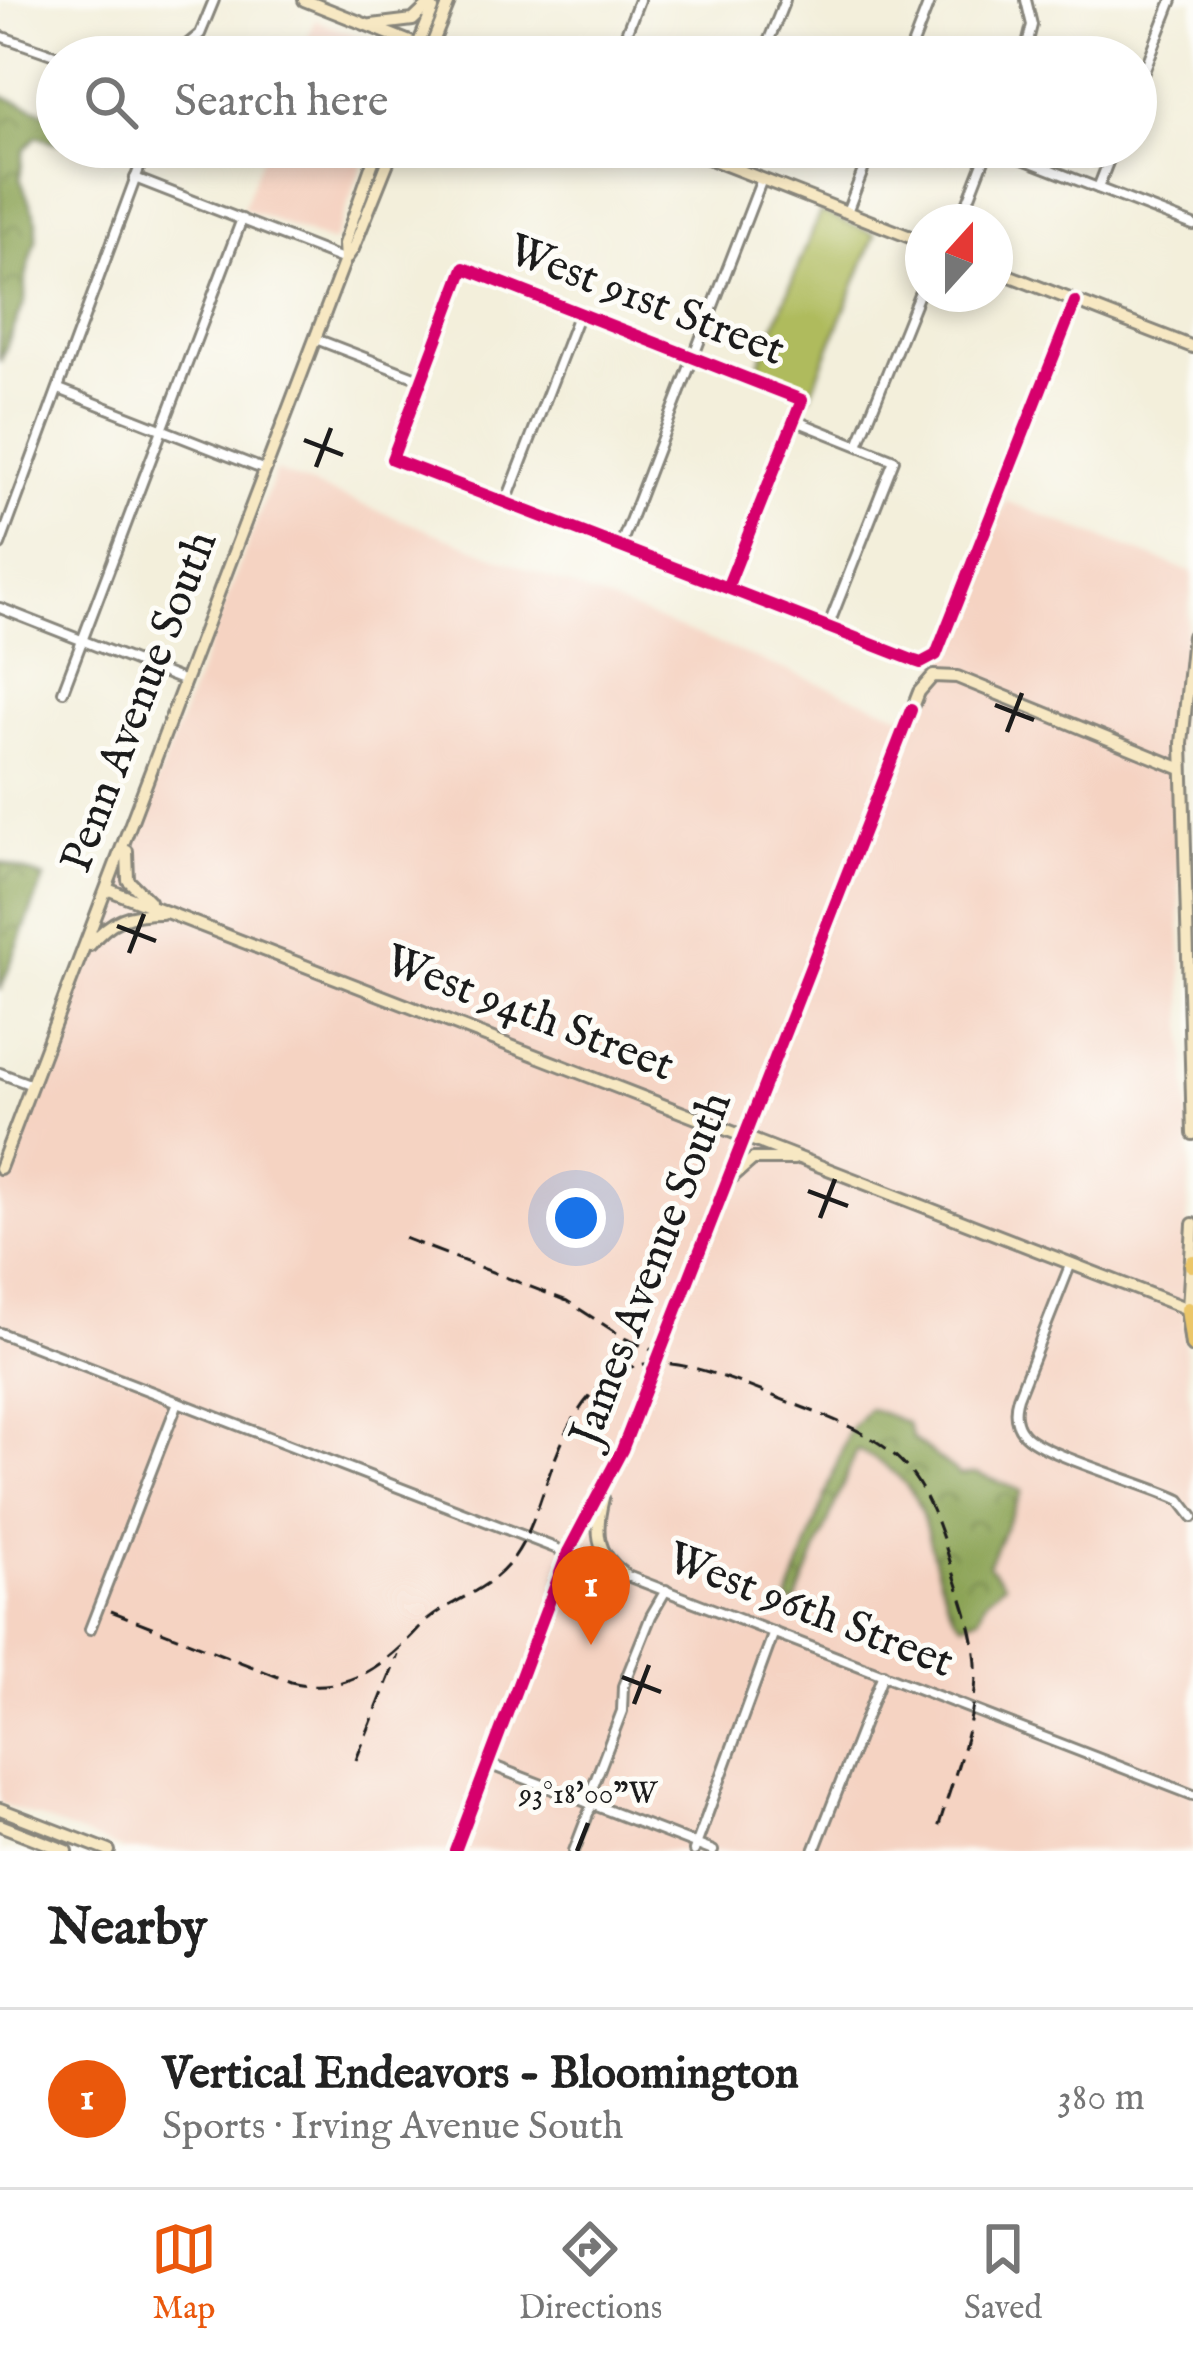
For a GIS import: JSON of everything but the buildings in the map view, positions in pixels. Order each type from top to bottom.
[{"type":"highway","points":[[1191,1310],[1193,1345]]},
{"type":"street","points":[[198,36],[214,0]]},
{"type":"street","points":[[304,0],[325,4],[389,36]]},
{"type":"street","points":[[368,26],[413,20],[435,0]]},
{"type":"street","points":[[428,36],[435,0]]},
{"type":"street","points":[[433,36],[449,0]]},
{"type":"street","points":[[625,36],[639,0]]},
{"type":"street","points":[[770,36],[784,0]]},
{"type":"street","points":[[916,36],[930,0]]},
{"type":"street","points":[[1026,0],[1032,25],[1029,36]]},
{"type":"street","points":[[1157,38],[1172,0]]},
{"type":"street","points":[[0,36],[36,49]]},
{"type":"street","points":[[0,545],[140,168]]},
{"type":"street","name":"Penn Avenue South","points":[[345,260],[344,244],[371,168]]},
{"type":"street","name":"Penn Avenue South","points":[[0,1168],[345,260],[386,168]]},
{"type":"street","points":[[743,168],[905,235]]},
{"type":"street","points":[[847,212],[864,168]]},
{"type":"street","points":[[967,204],[982,168]]},
{"type":"street","points":[[1045,168],[1193,225]]},
{"type":"street","points":[[1098,188],[1106,168]]},
{"type":"street","points":[[136,178],[345,260]]},
{"type":"street","points":[[620,547],[763,179]]},
{"type":"street","points":[[63,692],[242,219]]},
{"type":"street","name":"West 91st Street","points":[[422,380],[464,268],[802,400],[794,420],[894,460],[828,627]]},
{"type":"street","points":[[1013,277],[1193,347]]},
{"type":"street","points":[[316,340],[422,380],[392,458],[927,662],[936,655],[1076,302]]},
{"type":"street","points":[[858,445],[912,312]]},
{"type":"street","points":[[506,502],[579,313]]},
{"type":"street","points":[[59,389],[267,471]]},
{"type":"street","points":[[727,588],[794,420]]},
{"type":"street","points":[[0,608],[186,681]]},
{"type":"street","points":[[1193,636],[1182,769],[1193,1134]]},
{"type":"street","name":"James Avenue South","points":[[455,1851],[568,1552],[607,1483],[919,692],[933,676],[957,677],[1182,769]]},
{"type":"street","points":[[129,834],[128,880],[140,895],[167,913]]},
{"type":"street","name":"West 94th Street","points":[[106,889],[1191,1310]]},
{"type":"street","points":[[81,957],[104,928],[122,917],[167,913]]},
{"type":"street","points":[[0,1073],[32,1085]]},
{"type":"street","points":[[724,1186],[753,1160],[805,1160]]},
{"type":"street","points":[[1191,1310],[1193,1224]]},
{"type":"street","points":[[1071,1263],[1018,1397],[1018,1426],[1041,1446],[1174,1497],[1186,1504],[1193,1517]]},
{"type":"street","name":"West 96th Street","points":[[0,1334],[1193,1795]]},
{"type":"street","points":[[89,1629],[178,1402]]},
{"type":"street","points":[[607,1483],[596,1533],[604,1556],[623,1574]]},
{"type":"street","points":[[574,1851],[622,1711],[623,1686],[666,1590]]},
{"type":"street","points":[[695,1848],[775,1632]]},
{"type":"street","points":[[814,1851],[883,1674]]},
{"type":"street","points":[[488,1763],[695,1848],[713,1851]]},
{"type":"street","points":[[0,1809],[84,1846],[109,1851]]},
{"type":"street","points":[[0,1825],[67,1851]]},
{"type":"shaded area","points":[[315,20],[355,36],[309,36]]},
{"type":"shaded area","points":[[258,168],[361,168],[333,243],[243,208]]},
{"type":"shaded area","points":[[276,471],[916,721],[1006,501],[1193,573],[1176,716],[1175,787],[1190,1165],[1184,1280],[1193,1433],[1193,1851],[125,1851],[0,1803],[0,1191]]},
{"type":"green space","points":[[0,95],[36,109],[36,137],[24,150],[20,178],[37,221],[25,301],[0,362]]},
{"type":"green space","points":[[820,212],[875,234],[810,396],[755,374]]},
{"type":"green space","points":[[0,862],[44,878],[0,991]]},
{"type":"green space","points":[[869,1408],[907,1423],[913,1439],[960,1475],[976,1473],[1022,1491],[988,1565],[1004,1583],[985,1601],[979,1617],[963,1623],[951,1609],[911,1492],[882,1463],[857,1450],[796,1602],[788,1600],[848,1432]]},
{"type":"railway","points":[[404,1238],[567,1301],[626,1339],[671,1358]]},
{"type":"railway","points":[[111,1611],[291,1682],[329,1685],[362,1675],[429,1619],[491,1581],[512,1560],[577,1414],[601,1384],[627,1368],[656,1363],[722,1376],[880,1444],[898,1458],[926,1498],[966,1610],[976,1664],[968,1728],[937,1832]]},
{"type":"railway","points":[[356,1760],[398,1655]]},
{"type":"cycle path","points":[[727,588],[802,400],[464,268],[392,459],[921,663],[936,655],[1075,302]]},
{"type":"cycle path","points":[[455,1851],[568,1552],[622,1450],[911,710]]},
{"type":"place","name":"Vertical Endeavors - Bloomington","points":[[591,1645]]}]
